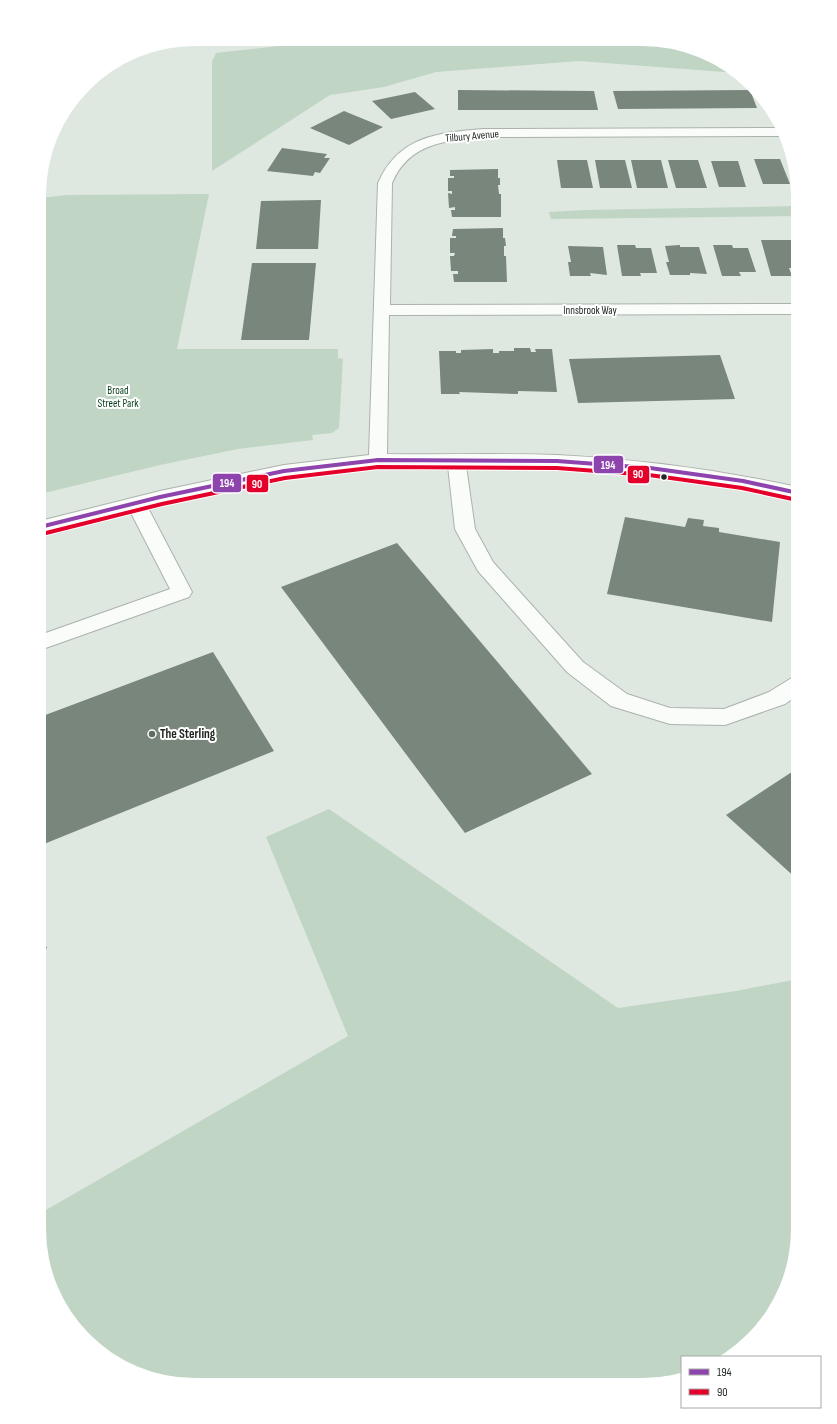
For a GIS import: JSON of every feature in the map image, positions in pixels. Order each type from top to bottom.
[{"type":"street","name":"Tilbury Avenue","points":[[378,460],[385,183],[392,165],[401,156],[412,149],[443,138],[483,133],[777,132]]},
{"type":"street","name":"Innsbrook Way","points":[[382,310],[791,309]]},
{"type":"street","points":[[46,526],[136,503],[284,471],[378,460],[557,461],[650,468],[743,481],[791,491]]},
{"type":"street","points":[[456,460],[465,529],[485,566],[576,667],[619,700],[670,716],[725,717],[777,698],[791,689]]},
{"type":"street","points":[[46,641],[182,592],[136,503]]},
{"type":"green space","points":[[280,46],[652,46],[681,51],[699,57],[727,72],[579,61],[436,72],[384,87],[330,95],[212,171],[212,61],[216,53]]},
{"type":"green space","name":"Broad Street Park","points":[[209,194],[177,349],[338,349],[338,358],[343,359],[339,428],[332,433],[312,435],[313,440],[238,449],[160,465],[46,493],[46,197],[67,195]]},
{"type":"green space","points":[[791,206],[791,216],[551,219],[549,212]]},
{"type":"green space","points":[[329,809],[618,1008],[736,991],[791,980],[790,1248],[786,1268],[776,1295],[760,1320],[740,1341],[720,1356],[681,1356],[681,1373],[652,1378],[185,1378],[156,1373],[129,1363],[104,1347],[83,1327],[71,1312],[61,1295],[51,1268],[46,1239],[46,1210],[348,1036],[266,837]]},
{"type":"building","points":[[458,90],[594,91],[598,110],[458,110]]},
{"type":"building","points":[[747,90],[752,95],[757,108],[618,109],[613,91]]},
{"type":"building","points":[[415,92],[435,109],[391,119],[372,101]]},
{"type":"building","points":[[344,111],[383,127],[349,145],[310,128]]},
{"type":"building","points":[[282,148],[327,154],[324,158],[330,158],[320,173],[315,172],[313,176],[267,171]]},
{"type":"building","points":[[754,159],[780,159],[790,184],[763,184]]},
{"type":"building","points":[[557,160],[587,160],[593,188],[561,188]]},
{"type":"building","points":[[595,160],[625,160],[632,188],[600,188]]},
{"type":"building","points":[[631,160],[661,160],[668,188],[637,188]]},
{"type":"building","points":[[668,160],[698,160],[707,188],[676,188]]},
{"type":"building","points":[[711,161],[738,161],[746,187],[719,187]]},
{"type":"building","points":[[498,169],[498,178],[500,178],[500,185],[498,185],[499,194],[501,194],[501,217],[452,217],[451,210],[455,210],[455,207],[449,208],[448,193],[452,194],[452,191],[448,191],[448,178],[454,178],[454,176],[450,176],[450,170]]},
{"type":"building","points":[[321,200],[318,249],[256,249],[261,201]]},
{"type":"building","points":[[503,228],[503,238],[505,238],[506,246],[504,246],[504,256],[506,256],[507,282],[454,282],[453,274],[458,274],[458,271],[451,271],[450,256],[454,256],[455,253],[450,253],[450,238],[456,238],[456,236],[452,236],[453,229]]},
{"type":"building","points":[[761,240],[791,240],[791,268],[789,268],[791,276],[771,276]]},
{"type":"building","points":[[617,245],[635,245],[636,248],[651,248],[657,273],[640,273],[641,276],[622,276]]},
{"type":"building","points":[[680,245],[680,247],[699,247],[707,274],[690,273],[690,275],[670,275],[666,262],[669,262],[665,246]]},
{"type":"building","points":[[713,245],[732,245],[733,248],[748,248],[756,272],[739,272],[741,276],[722,276]]},
{"type":"building","points":[[568,246],[603,247],[607,275],[590,273],[591,276],[570,276],[568,262],[571,262]]},
{"type":"building","points":[[252,263],[316,263],[309,340],[241,340]]},
{"type":"building","points":[[514,348],[530,348],[531,352],[536,352],[535,349],[552,349],[557,392],[518,391],[518,394],[459,392],[460,394],[441,394],[439,351],[456,351],[456,353],[461,353],[461,350],[493,349],[493,353],[499,353],[499,351],[514,351]]},
{"type":"building","points":[[720,355],[735,399],[578,403],[569,359]]},
{"type":"building","points":[[625,517],[685,527],[688,518],[704,520],[703,526],[719,528],[719,532],[780,542],[772,622],[607,594]]},
{"type":"building","points":[[397,543],[592,774],[465,833],[281,587]]},
{"type":"building","name":"The Sterling","points":[[213,652],[274,751],[46,843],[46,715]]},
{"type":"building","points":[[791,773],[791,874],[726,815]]},
{"type":"transit line","name":"194","points":[[46,526],[160,497],[284,471],[378,460],[557,461],[650,468],[743,481],[791,491]]},
{"type":"transit line","name":"90","points":[[46,533],[162,504],[285,478],[378,467],[557,468],[649,475],[742,488],[791,499]]},
{"type":"place","name":"The Sterling","points":[[152,734]]}]
